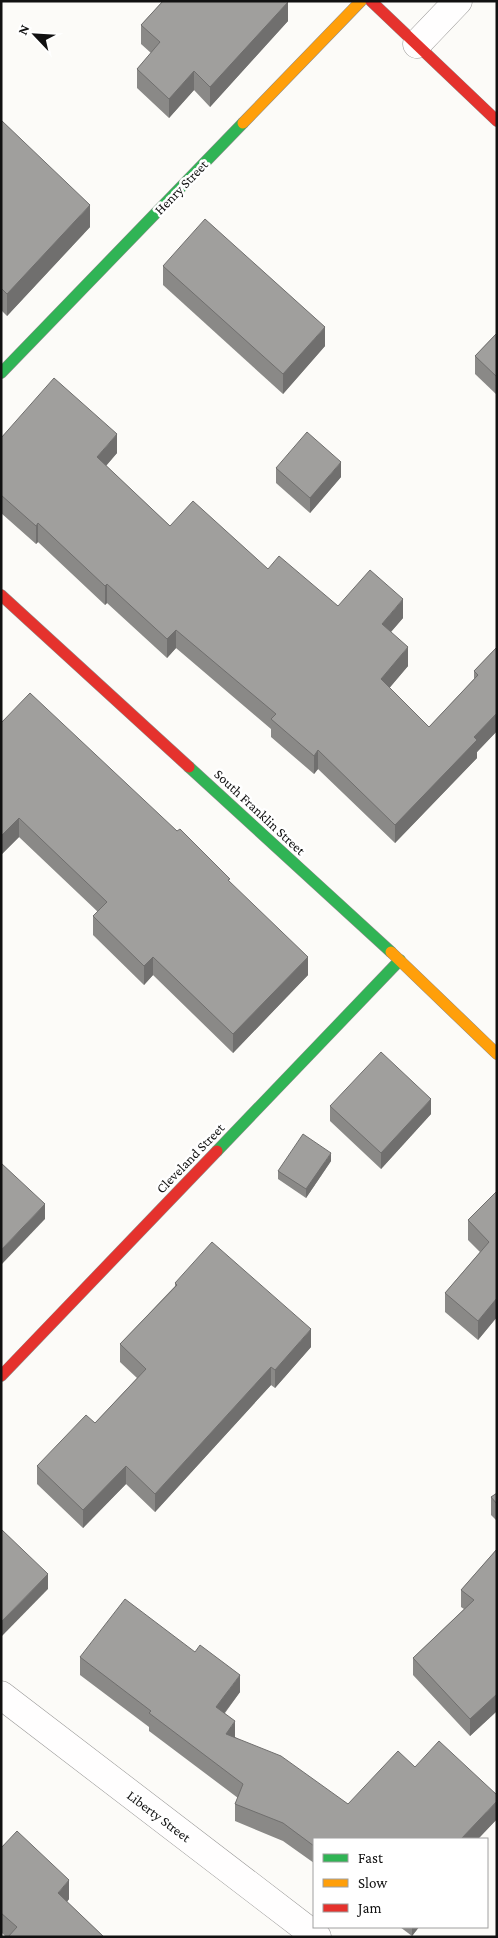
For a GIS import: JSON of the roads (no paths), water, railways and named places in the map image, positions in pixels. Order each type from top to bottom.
[{"type":"street","name":"Henry Street","points":[[1,373],[361,1]]},
{"type":"street","points":[[371,1],[497,121]]},
{"type":"street","points":[[417,44],[458,1]]},
{"type":"street","name":"South Franklin Street","points":[[1,594],[400,960],[497,1054]]},
{"type":"street","name":"Cleveland Street","points":[[1,1376],[400,960]]},
{"type":"street","name":"Liberty Street","points":[[1,1695],[317,1937]]}]
